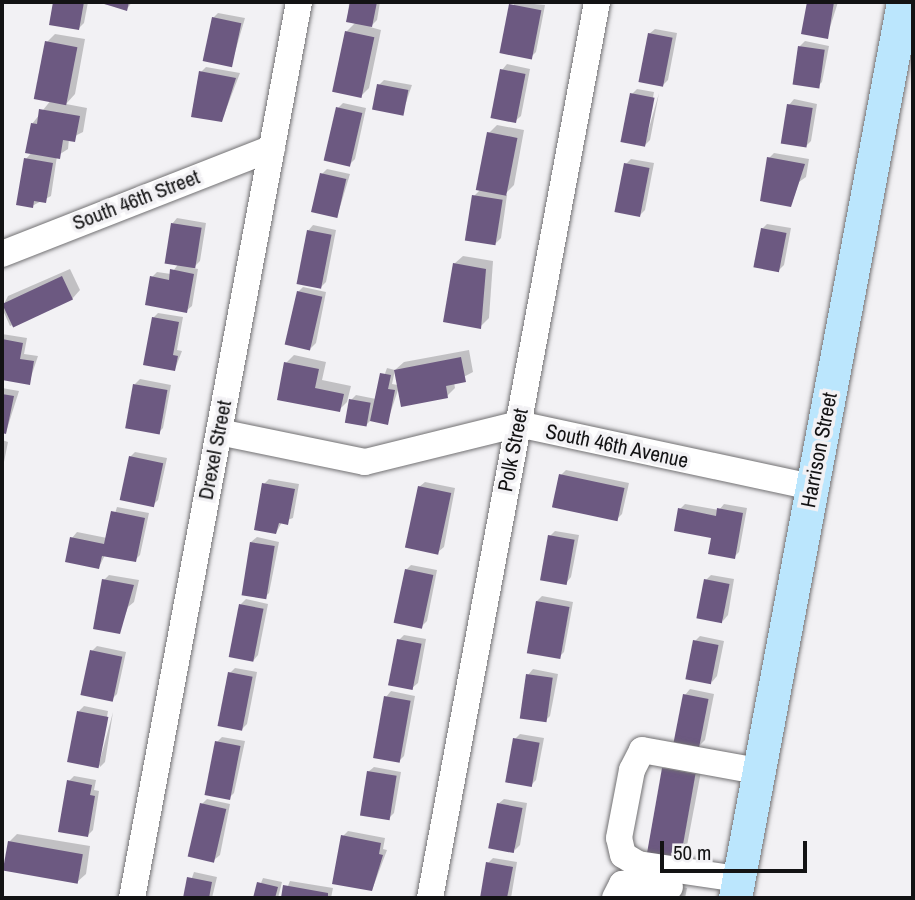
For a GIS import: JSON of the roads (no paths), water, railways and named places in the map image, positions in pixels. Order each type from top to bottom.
[{"type":"main road","name":"Harrison Street","points":[[736,891],[903,2]]},
{"type":"street","name":"Drexel Street","points":[[132,898],[299,2]]},
{"type":"street","name":"Polk Street","points":[[430,898],[597,2]]},
{"type":"street","name":"South 46th Street","points":[[2,254],[272,148]]},
{"type":"street","name":"South 46th Avenue","points":[[219,432],[365,462],[518,424],[811,487]]},
{"type":"street","points":[[736,891],[638,864],[624,855],[619,838],[632,770],[642,750],[758,771]]},
{"type":"street","points":[[615,898],[622,884],[636,881],[736,891]]}]
